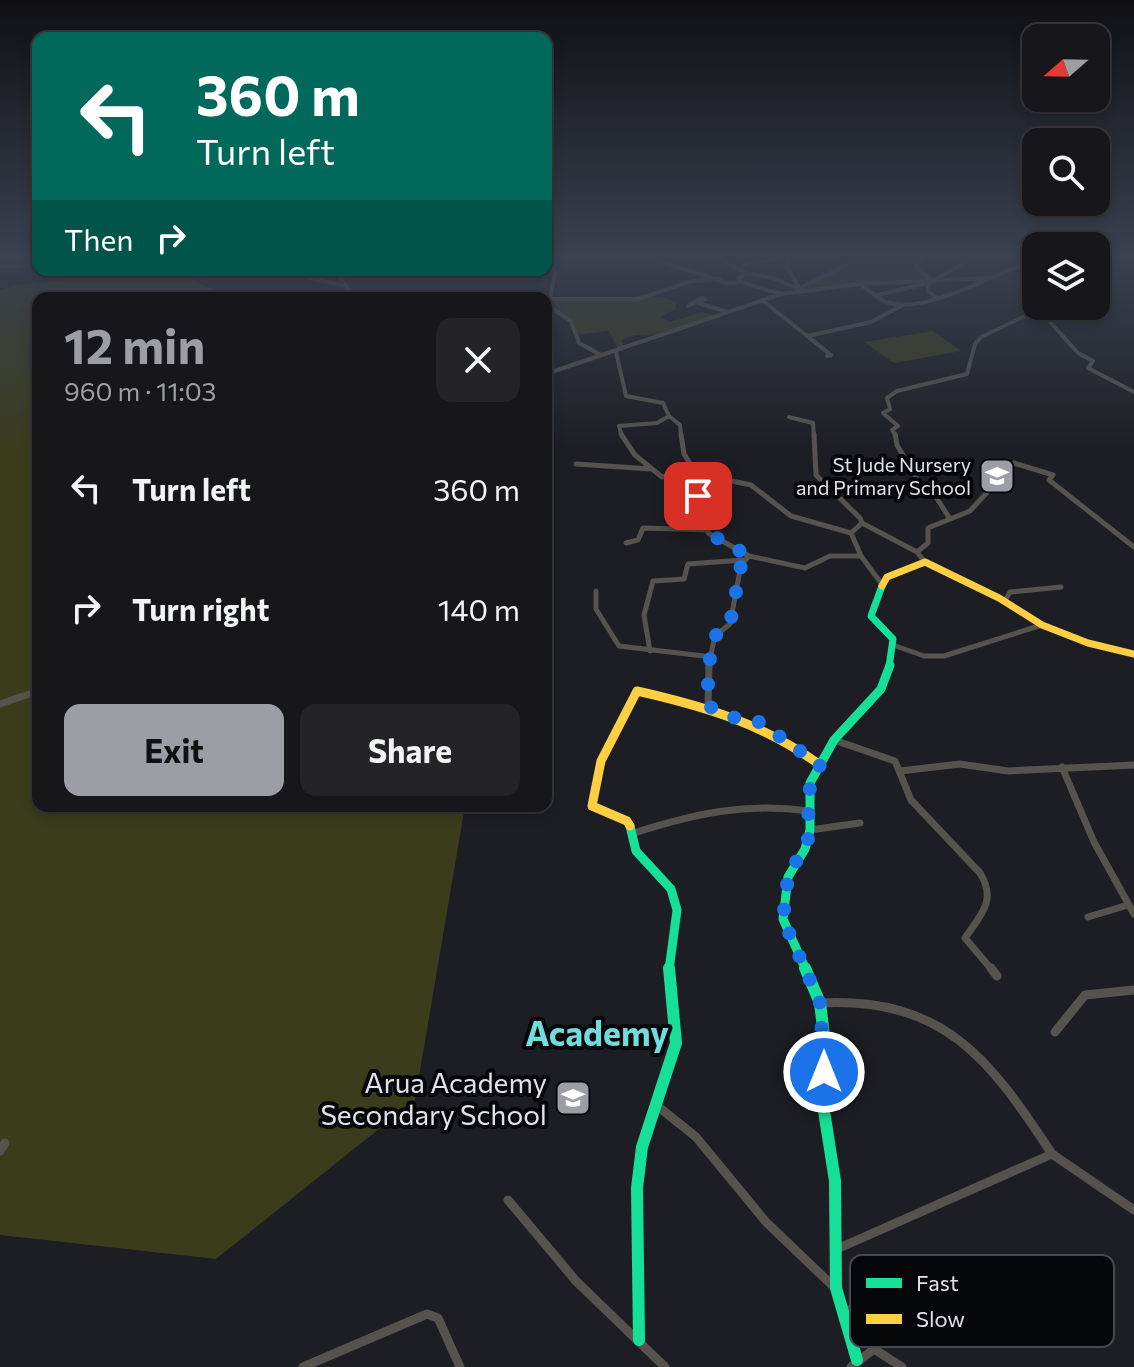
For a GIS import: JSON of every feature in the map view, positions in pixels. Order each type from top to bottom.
[{"type":"street","points":[[571,322],[571,335],[576,343],[602,356]]},
{"type":"street","points":[[552,372],[701,322]]},
{"type":"street","points":[[789,322],[831,355],[827,356]]},
{"type":"street","points":[[808,336],[871,322]]},
{"type":"street","points":[[950,519],[936,497],[921,486],[919,476],[897,445],[898,439],[892,430],[897,427],[896,422],[883,413],[890,409],[887,398],[897,391],[967,374],[975,344],[981,337],[1014,322]]},
{"type":"street","points":[[1052,322],[1066,340],[1093,361],[1087,367],[1134,392]]},
{"type":"street","points":[[616,352],[626,396],[660,402],[680,425],[684,454],[696,472],[696,493],[702,499],[708,530],[746,558]]},
{"type":"street","points":[[669,416],[657,423],[618,427],[631,451],[651,469],[669,478],[696,472],[751,485],[791,516],[851,533]]},
{"type":"street","points":[[789,417],[812,421],[816,475],[845,501],[862,523],[917,552],[925,562],[1042,625],[1088,643],[1134,654]]},
{"type":"street","points":[[917,552],[928,543],[928,528],[970,511],[993,489],[1008,465],[1017,463],[1053,475],[1049,480],[1134,547]]},
{"type":"street","points":[[576,464],[613,469],[651,469]]},
{"type":"street","points":[[851,533],[862,523]]},
{"type":"street","points":[[626,543],[638,540],[643,528],[708,530]]},
{"type":"street","points":[[851,533],[861,556],[881,583]]},
{"type":"street","points":[[650,651],[643,627],[646,596],[653,581],[684,579],[688,564],[746,558],[807,568],[830,556],[861,556]]},
{"type":"street","points":[[708,706],[708,668],[715,636],[730,624],[746,558]]},
{"type":"street","points":[[850,1346],[836,1288],[835,1181],[823,1100],[825,1044],[820,1003],[783,919],[788,877],[805,849],[810,830],[810,783],[834,740],[881,689],[893,645],[890,635],[871,616],[881,583],[887,577],[925,562]]},
{"type":"street","points":[[1004,602],[1011,592],[1061,587]]},
{"type":"street","points":[[596,591],[596,609],[616,644],[712,657]]},
{"type":"street","points":[[893,645],[924,656],[944,656],[1042,625]]},
{"type":"street","points":[[639,1340],[636,1212],[642,1147],[676,1043],[669,970],[670,942],[677,910],[671,889],[636,851],[634,833],[627,821],[591,804],[594,783],[617,726],[637,691],[708,706],[740,720],[759,722],[820,765]]},
{"type":"street","points":[[0,704],[32,693]]},
{"type":"street","points":[[834,740],[893,760],[900,771],[905,794],[941,827],[990,889],[989,901],[965,938],[997,976]]},
{"type":"street","points":[[900,771],[960,764],[1008,771],[1134,765]]},
{"type":"street","points":[[1062,767],[1094,842],[1134,914]]},
{"type":"street","points":[[634,833],[690,815],[746,804],[809,811]]},
{"type":"street","points":[[810,830],[860,823]]},
{"type":"street","points":[[1088,917],[1128,905]]},
{"type":"street","points":[[1055,1032],[1073,1001],[1083,995],[1134,990]]},
{"type":"street","points":[[820,1003],[861,999],[922,1017],[954,1032],[1012,1090],[1052,1154],[1134,1210]]},
{"type":"street","points":[[654,1103],[696,1137],[766,1222],[836,1288],[850,1315]]},
{"type":"street","points":[[837,1249],[1052,1154]]},
{"type":"street","points":[[508,1200],[576,1281],[665,1367]]},
{"type":"street","points":[[303,1367],[427,1314],[438,1318],[460,1367]]},
{"type":"street","points":[[854,1363],[874,1349],[902,1367]]},
{"type":"green space","points":[[0,322],[32,322],[32,812],[464,812],[415,1100],[216,1259],[0,1235]]},
{"type":"green space","points":[[574,322],[701,322],[666,334],[631,336],[621,341],[625,349],[619,350],[609,331],[574,335]]},
{"type":"green space","points":[[933,331],[961,351],[894,363],[864,342]]},
{"type":"traffic: fast","points":[[850,1336],[836,1288],[835,1181],[824,1111],[825,1044],[820,1003],[783,919],[788,877],[805,849],[810,830],[810,783],[834,740],[881,689],[890,665],[893,639],[871,616],[882,586]]},
{"type":"traffic: fast","points":[[630,826],[636,851],[671,889],[677,910],[669,970],[676,1043],[642,1147],[637,1188],[639,1340]]},
{"type":"traffic: fast","points":[[853,1347],[857,1360]]},
{"type":"traffic: slow","points":[[882,586],[887,577],[925,562],[999,598],[1042,625],[1088,643],[1134,654]]},
{"type":"traffic: slow","points":[[630,826],[627,821],[592,806],[601,761],[637,691],[710,709],[756,726],[820,765]]},
{"type":"place","name":"St Jude Nursery and Primary School","points":[[997,476]]},
{"type":"place","name":"Arua Academy Secondary School","points":[[573,1098]]},
{"type":"district","name":"Academy","points":[[597,1032]]},
{"type":"route","points":[[698,496],[702,499],[708,533],[749,556],[741,565],[730,624],[715,636],[716,647],[708,668],[708,706],[740,720],[759,722],[820,765],[810,783],[808,839],[788,877],[783,919],[813,981],[820,1003],[825,1044],[824,1072]]}]
